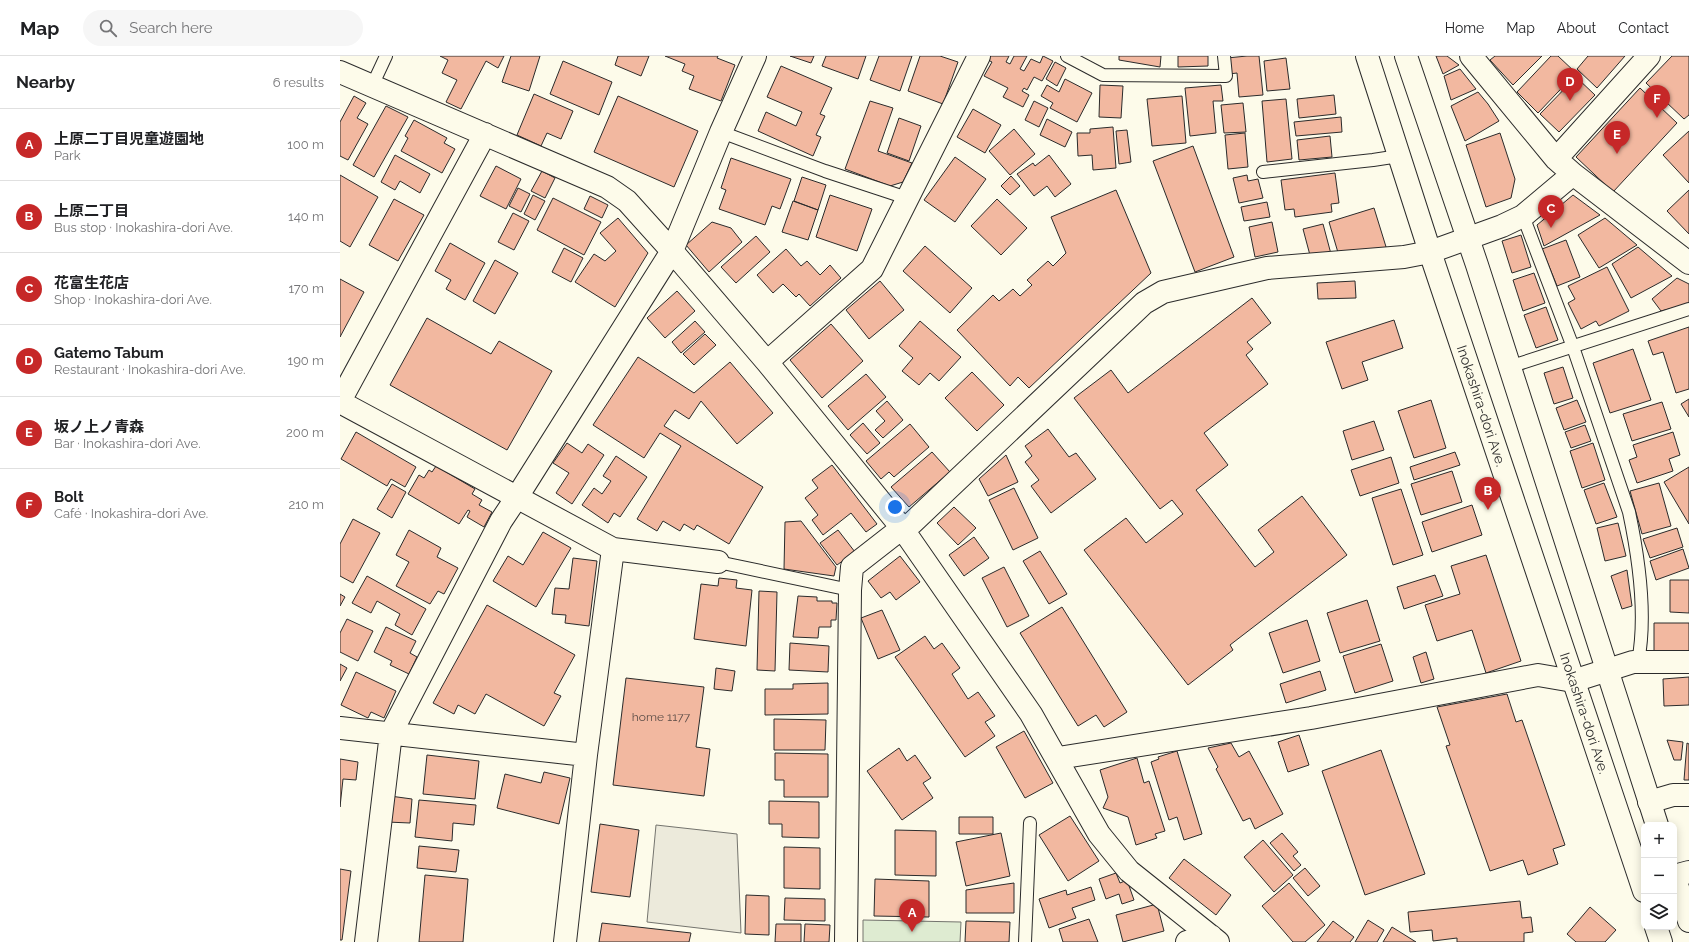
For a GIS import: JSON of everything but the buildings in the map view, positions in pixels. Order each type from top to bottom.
[{"type":"street","points":[[366,942],[391,733],[500,521],[517,497],[672,251],[721,132],[755,56]]},
{"type":"street","points":[[767,362],[872,269],[979,56]]},
{"type":"street","name":"Inokashira-dori Ave.","points":[[1367,56],[1430,252],[1641,882]]},
{"type":"street","points":[[1406,56],[1468,239],[1656,822]]},
{"type":"street","points":[[1470,56],[1556,159],[1573,174],[1689,262]]},
{"type":"street","points":[[1556,159],[1649,56]]},
{"type":"street","points":[[340,72],[607,187],[627,201],[767,362],[902,528],[1031,714],[1058,758],[1099,834],[1129,870],[1214,939]]},
{"type":"street","points":[[485,134],[340,401],[613,549],[718,562]]},
{"type":"street","points":[[846,942],[850,590],[852,567],[902,528],[912,523],[1144,303],[1163,292],[1267,268],[1404,257],[1430,252],[1502,226],[1523,216],[1573,174]]},
{"type":"street","points":[[565,942],[586,755],[613,549]]},
{"type":"street","points":[[1058,758],[1311,718],[1538,675],[1573,681],[1606,670],[1638,662],[1689,662]]},
{"type":"street","points":[[340,728],[586,755]]},
{"type":"street","points":[[1649,802],[1673,795],[1689,795]]},
{"type":"street","points":[[1677,875],[1689,872]]},
{"type":"street","points":[[1677,885],[1689,921]]},
{"type":"street","points":[[1657,930],[1661,942]]},
{"type":"street","points":[[1187,942],[1214,939]]},
{"type":"lane","points":[[372,86],[386,56]]},
{"type":"lane","points":[[1067,56],[1103,75],[1226,76],[1224,56]]},
{"type":"lane","points":[[721,132],[825,171],[907,198]]},
{"type":"lane","points":[[1263,172],[1399,156]]},
{"type":"lane","points":[[1523,216],[1574,347],[1629,512],[1632,524],[1643,617],[1642,644],[1638,662]]},
{"type":"lane","points":[[1509,367],[1689,309]]},
{"type":"lane","points":[[718,562],[850,590]]},
{"type":"lane","points":[[1026,942],[1030,822]]},
{"type":"green space","points":[[863,920],[961,922],[960,942],[863,942]]},
{"type":"shaded area","points":[[656,825],[737,834],[741,933],[647,922]]},
{"type":"place","name":"Gatemo Tabum","points":[[1570,101]]},
{"type":"place","name":"Bolt","points":[[1657,118]]},
{"type":"place","name":"坂ノ上ノ青森","points":[[1617,154]]},
{"type":"place","name":"花富生花店","points":[[1551,228]]},
{"type":"place","name":"上原二丁目","points":[[1488,510]]},
{"type":"place","name":"上原二丁目児童遊園地","points":[[912,932]]}]
